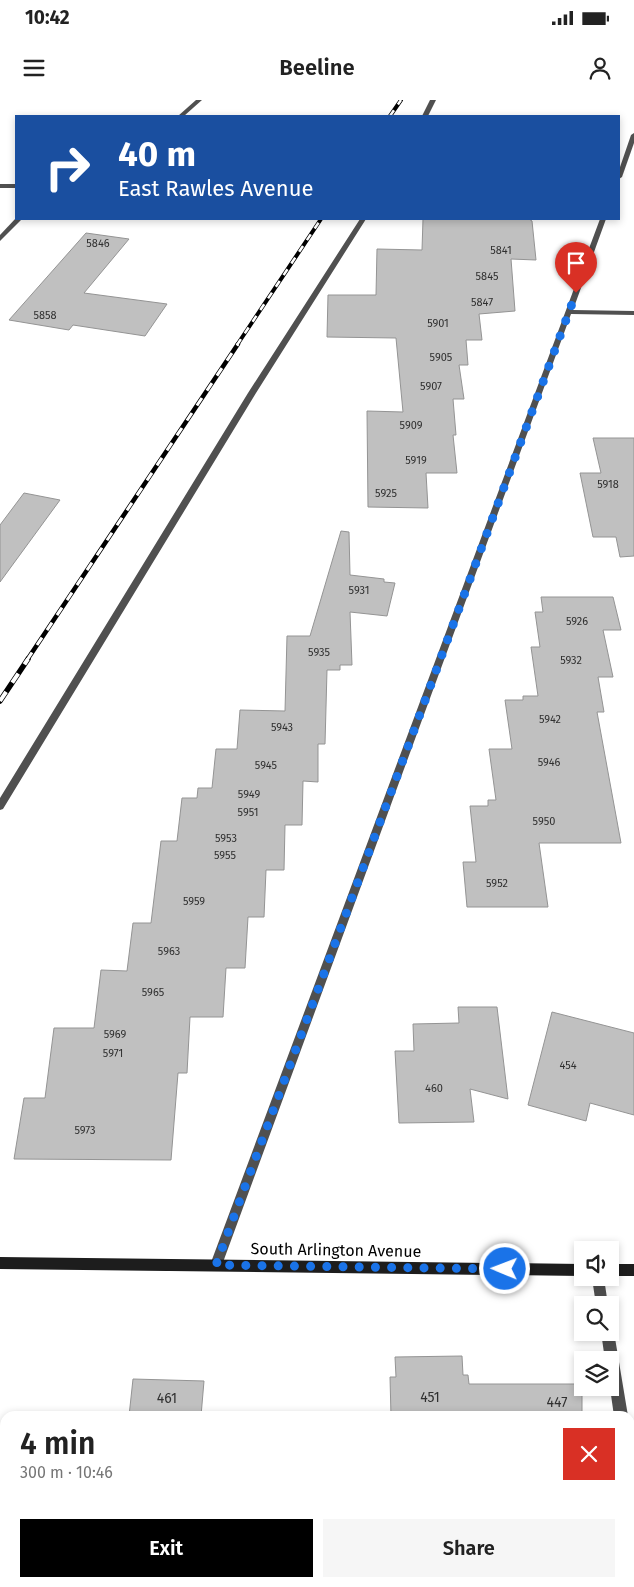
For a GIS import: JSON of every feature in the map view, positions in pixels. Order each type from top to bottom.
[{"type":"main road","name":"South Arlington Avenue","points":[[0,1264],[574,1270]]},
{"type":"main road","points":[[619,1270],[634,1270]]},
{"type":"street","points":[[182,115],[199,100]]},
{"type":"street","points":[[426,115],[433,100]]},
{"type":"street","points":[[620,174],[634,135]]},
{"type":"street","points":[[0,186],[15,186]]},
{"type":"street","points":[[0,239],[18,220]]},
{"type":"street","points":[[0,806],[252,393],[362,220]]},
{"type":"street","points":[[216,1265],[603,220]]},
{"type":"street","points":[[569,312],[634,313]]},
{"type":"street","points":[[608,1341],[620,1411]]},
{"type":"building","points":[[423,220],[530,220],[536,260],[511,259],[515,311],[479,314],[482,340],[466,340],[468,365],[459,365],[464,399],[453,399],[456,435],[453,435],[457,473],[426,473],[428,508],[368,507],[367,411],[403,412],[396,338],[327,337],[328,295],[376,295],[377,249],[422,250]]},
{"type":"building","points":[[86,233],[129,239],[84,293],[167,304],[145,336],[73,325],[69,330],[9,320]]},
{"type":"building","points":[[593,438],[634,438],[634,556],[620,557],[616,537],[593,537],[580,473],[601,473]]},
{"type":"building","points":[[24,493],[60,500],[0,582],[0,525]]},
{"type":"building","points":[[341,531],[349,532],[350,575],[384,579],[384,582],[395,583],[387,616],[350,612],[352,665],[340,665],[340,670],[327,670],[325,744],[318,744],[318,782],[303,781],[302,825],[285,825],[284,870],[266,870],[264,917],[248,917],[245,968],[226,968],[223,1017],[190,1017],[187,1073],[178,1073],[171,1160],[14,1159],[24,1098],[45,1098],[54,1028],[94,1028],[101,970],[127,971],[133,923],[151,923],[161,841],[177,841],[182,798],[197,798],[198,788],[212,788],[216,749],[237,749],[240,710],[285,711],[287,636],[310,636]]},
{"type":"building","points":[[541,597],[613,597],[621,630],[603,630],[613,677],[598,677],[604,712],[597,712],[621,843],[539,843],[548,907],[467,907],[463,862],[476,862],[470,806],[488,806],[488,800],[496,800],[489,749],[512,749],[505,700],[523,700],[523,696],[538,696],[531,647],[540,647],[535,612],[543,612]]},
{"type":"building","points":[[458,1007],[497,1007],[508,1099],[470,1089],[474,1122],[399,1123],[395,1051],[414,1051],[413,1024],[459,1023]]},
{"type":"building","points":[[552,1012],[634,1033],[634,1115],[590,1103],[586,1121],[528,1105]]},
{"type":"building","points":[[462,1356],[463,1375],[468,1375],[469,1384],[574,1384],[574,1396],[582,1396],[582,1411],[391,1411],[390,1377],[396,1377],[395,1357]]},
{"type":"building","points":[[133,1379],[204,1381],[201,1411],[130,1411]]},
{"type":"railway","points":[[391,115],[401,100]]},
{"type":"railway","points":[[237,345],[320,220]]},
{"type":"railway","points":[[27,660],[238,344]]},
{"type":"railway","points":[[0,701],[28,659]]},
{"type":"route","points":[[505,1269],[216,1265],[576,293]]}]
